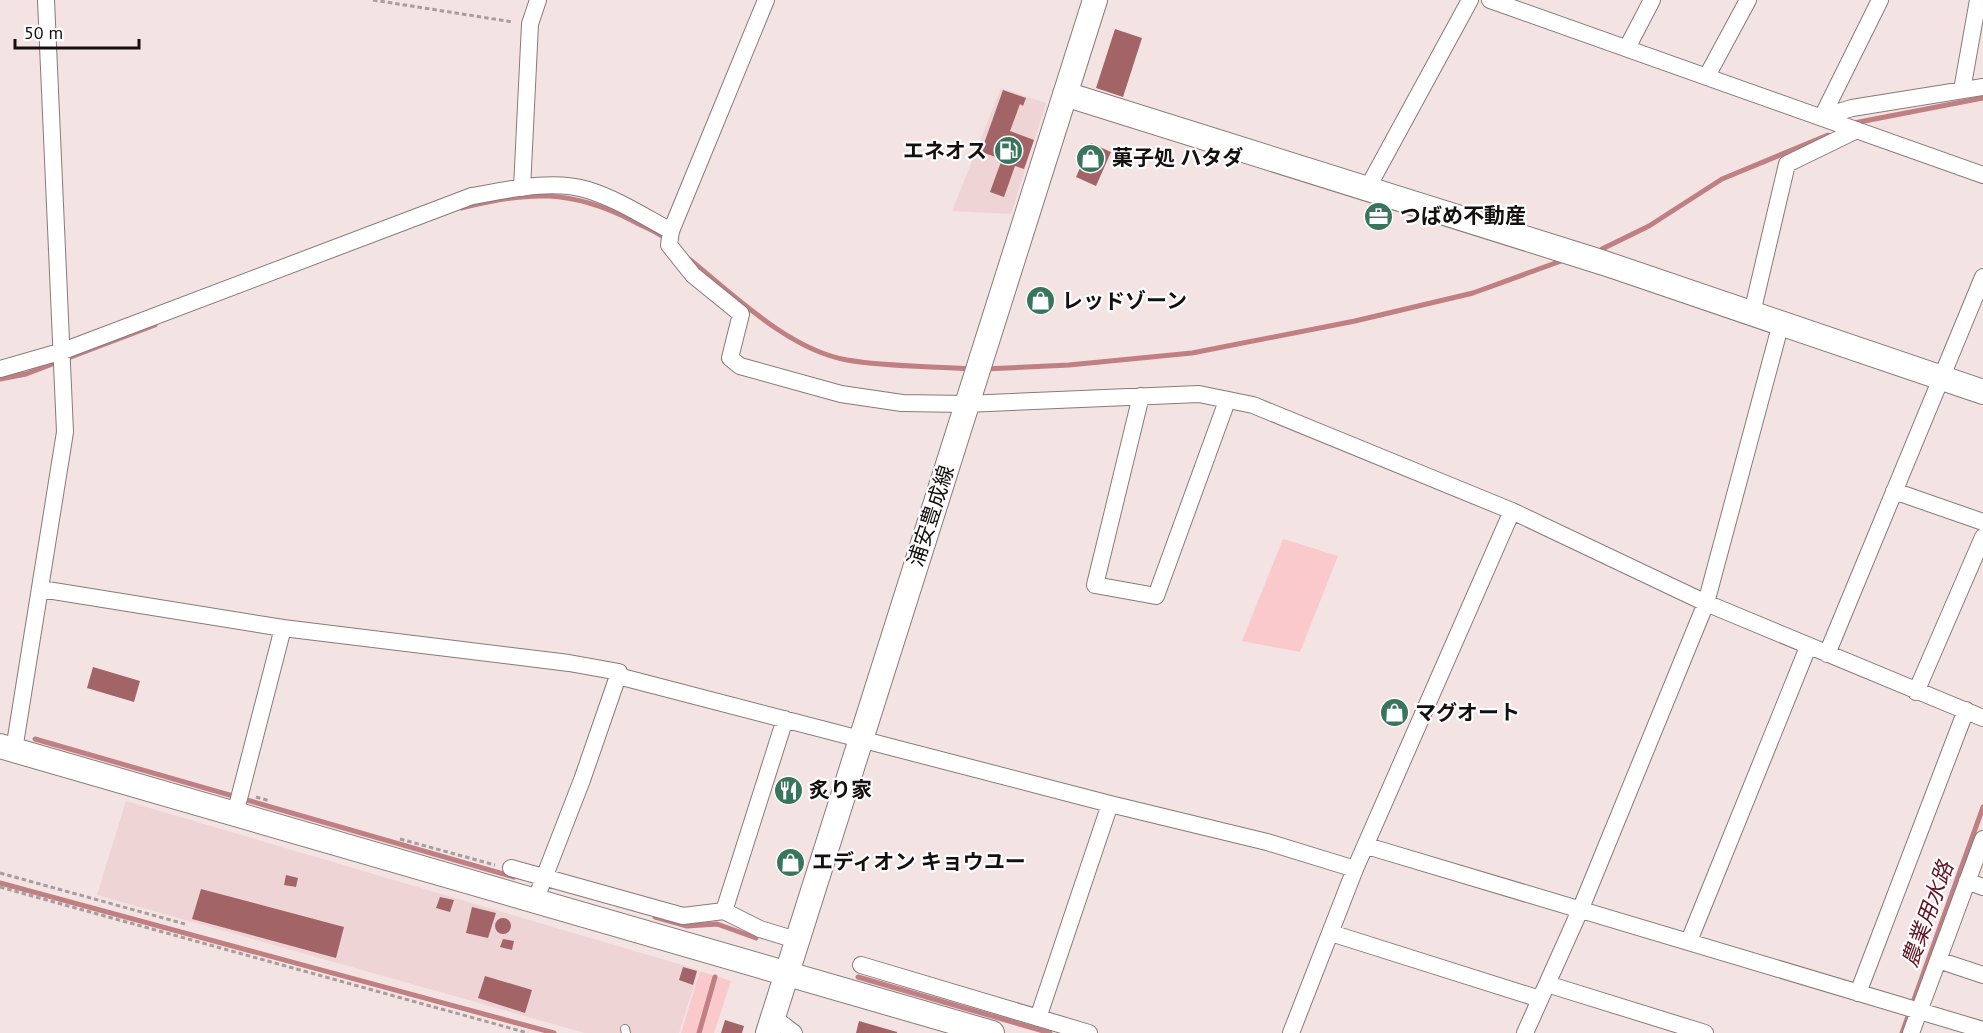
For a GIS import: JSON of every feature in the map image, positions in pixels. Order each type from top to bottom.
[{"type":"street","points":[[46,0],[64,358],[65,432],[41,589],[7,748],[237,803],[535,901],[992,1033]]},
{"type":"street","points":[[522,188],[530,24],[538,0]]},
{"type":"street","points":[[670,238],[766,0]]},
{"type":"street","name":"浦安豊成線","points":[[770,1025],[1095,0]]},
{"type":"street","points":[[1367,189],[1470,0]]},
{"type":"street","points":[[1490,0],[1983,175]]},
{"type":"street","points":[[1627,48],[1652,0]]},
{"type":"street","points":[[1707,76],[1748,0]]},
{"type":"street","points":[[1822,117],[1880,0]]},
{"type":"street","points":[[1962,90],[1978,0]]},
{"type":"street","points":[[1822,117],[1852,108],[1983,87]]},
{"type":"street","points":[[1065,94],[1604,263],[1983,392]]},
{"type":"street","points":[[1752,313],[1787,164],[1857,130]]},
{"type":"street","points":[[0,369],[64,358],[472,196],[522,188],[564,187],[587,190],[670,238],[693,275],[741,314],[730,350],[730,358],[740,366],[874,401],[966,404],[1199,394],[1253,405],[1512,511],[1706,603],[1983,718]]},
{"type":"street","points":[[1827,654],[1983,278]]},
{"type":"street","points":[[1527,1033],[1581,908],[1706,603],[1782,323]]},
{"type":"street","points":[[1141,396],[1095,585],[1156,596],[1227,401]]},
{"type":"street","points":[[1894,491],[1983,522]]},
{"type":"street","points":[[1291,1033],[1355,869],[1512,511]]},
{"type":"street","points":[[1916,692],[1983,537]]},
{"type":"street","points":[[41,589],[282,628],[436,649],[569,663],[619,672],[535,901]]},
{"type":"street","points":[[237,803],[282,628]]},
{"type":"street","points":[[1689,941],[1808,646]]},
{"type":"street","points":[[618,676],[1110,804],[1266,842],[1355,869]]},
{"type":"street","points":[[1858,993],[1966,710]]},
{"type":"street","points":[[724,911],[785,719]]},
{"type":"street","points":[[1038,1018],[1110,804]]},
{"type":"street","points":[[1911,1033],[1913,1010],[1975,884],[1983,839]]},
{"type":"street","points":[[1367,846],[1581,908],[1983,1030]]},
{"type":"street","points":[[511,868],[683,916],[724,911],[760,929],[796,940]]},
{"type":"street","points":[[1331,933],[1543,992],[1705,1033]]},
{"type":"street","points":[[1938,960],[1983,975]]},
{"type":"street","points":[[861,965],[1089,1033]]},
{"type":"street","points":[[770,1025],[794,1033]]},
{"type":"path","points":[[373,0],[530,24]]},
{"type":"path","points":[[0,873],[185,924]]},
{"type":"path","points":[[0,887],[528,1033]]},
{"type":"shaded area","points":[[1001,88],[1046,103],[1011,214],[952,211]]},
{"type":"shaded area","points":[[1283,539],[1338,556],[1300,652],[1242,641]]},
{"type":"shaded area","points":[[126,801],[699,970],[679,1033],[585,1033],[97,895]]},
{"type":"shaded area","points":[[700,971],[731,981],[714,1033],[681,1033]]},
{"type":"building","points":[[1115,29],[1142,38],[1123,97],[1096,88]]},
{"type":"building","points":[[1003,90],[1026,98],[1023,106],[1020,104],[1010,131],[1034,140],[1024,169],[1015,166],[1004,197],[990,192],[1002,159],[981,152]]},
{"type":"building","points":[[1091,143],[1111,152],[1096,186],[1076,177]]},
{"type":"building","points":[[93,667],[140,681],[134,702],[87,688]]},
{"type":"building","points":[[286,875],[298,878],[296,887],[284,885]]},
{"type":"building","points":[[201,889],[344,927],[336,958],[192,919]]},
{"type":"building","points":[[440,897],[454,900],[450,912],[436,908]]},
{"type":"building","points":[[472,907],[496,913],[488,938],[466,933]]},
{"type":"building","points":[[503,918],[509,920],[511,926],[509,932],[503,934],[497,932],[495,926],[497,920]]},
{"type":"building","points":[[503,939],[514,941],[512,950],[500,947]]},
{"type":"building","points":[[683,967],[697,971],[693,985],[679,980]]},
{"type":"building","points":[[485,976],[532,990],[525,1013],[478,998]]},
{"type":"building","points":[[725,1020],[744,1026],[742,1033],[721,1033]]},
{"type":"building","points":[[859,1021],[897,1032],[897,1033],[856,1033]]},
{"type":"waterway","points":[[1854,123],[1983,98]]},
{"type":"waterway","points":[[1602,249],[1649,226],[1722,179],[1828,135]]},
{"type":"waterway","points":[[461,208],[528,196],[568,198],[610,210],[666,239]]},
{"type":"waterway","points":[[689,259],[743,304],[783,333],[825,354],[847,360],[878,364],[972,369]]},
{"type":"waterway","points":[[984,369],[1069,365],[1192,353],[1355,321],[1473,293],[1561,261]]},
{"type":"waterway","points":[[0,379],[26,374],[155,325]]},
{"type":"waterway","points":[[35,739],[514,877]]},
{"type":"waterway","name":"農業用水路","points":[[1902,1033],[1983,807]]},
{"type":"waterway","points":[[0,883],[554,1033]]},
{"type":"waterway","points":[[655,917],[687,926],[717,924],[756,938]]},
{"type":"waterway","points":[[699,1033],[715,977]]},
{"type":"waterway","points":[[858,977],[1050,1033]]},
{"type":"place","name":"エネオス","points":[[1008,151]]},
{"type":"place","name":"菓子処 ハタダ","points":[[1091,158]]},
{"type":"place","name":"つばめ不動産","points":[[1379,216]]},
{"type":"place","name":"レッドゾーン","points":[[1041,301]]},
{"type":"place","name":"マグオート","points":[[1394,713]]},
{"type":"place","name":"炙り家","points":[[788,790]]},
{"type":"place","name":"エディオン キョウユー","points":[[791,862]]}]
